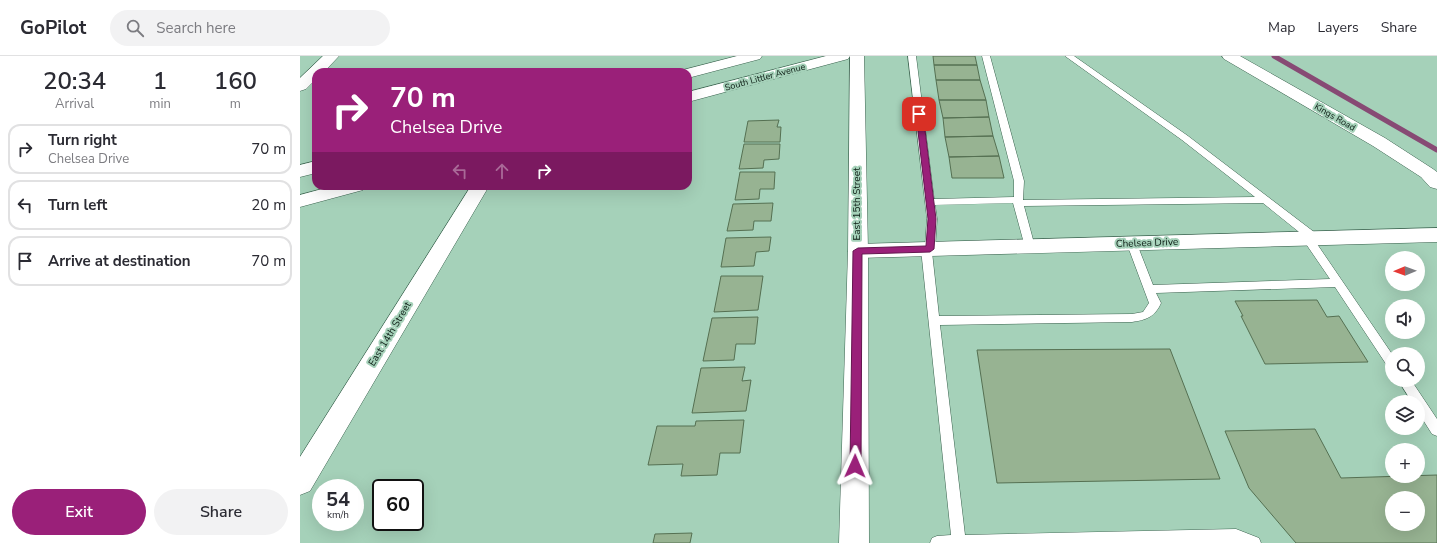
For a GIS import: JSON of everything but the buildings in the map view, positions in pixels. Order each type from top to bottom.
[{"type":"street","points":[[319,68],[332,56]]},
{"type":"street","points":[[692,72],[755,56]]},
{"type":"street","name":"South Littler Avenue","points":[[692,96],[843,56]]},
{"type":"street","name":"East 15th Street","points":[[854,543],[858,251],[857,56]]},
{"type":"street","name":"Kings Road","points":[[1229,56],[1378,142],[1427,173],[1437,183]]},
{"type":"street","points":[[300,86],[312,75]]},
{"type":"street","points":[[300,171],[312,168]]},
{"type":"street","points":[[300,201],[341,190]]},
{"type":"street","name":"East 14th Street","points":[[300,482],[478,190]]},
{"type":"street","name":"Chelsea Drive","points":[[858,251],[1437,235]]},
{"type":"lane","points":[[912,56],[932,219],[928,249],[934,321],[959,543]]},
{"type":"lane","points":[[986,56],[1019,181],[1018,202],[1030,247]]},
{"type":"lane","points":[[1069,56],[1185,138],[1311,238],[1338,282],[1385,352]]},
{"type":"lane","points":[[930,202],[1265,200]]},
{"type":"lane","points":[[934,321],[1132,318],[1146,316],[1152,312],[1154,303],[1132,244]]},
{"type":"lane","points":[[1149,289],[1338,282]]},
{"type":"lane","points":[[1409,387],[1437,430]]},
{"type":"lane","points":[[936,543],[1236,536],[1254,543]]},
{"type":"waterway","points":[[1274,56],[1437,150]]},
{"type":"route","points":[[855,466],[858,251],[930,249],[932,219],[919,114]]}]
